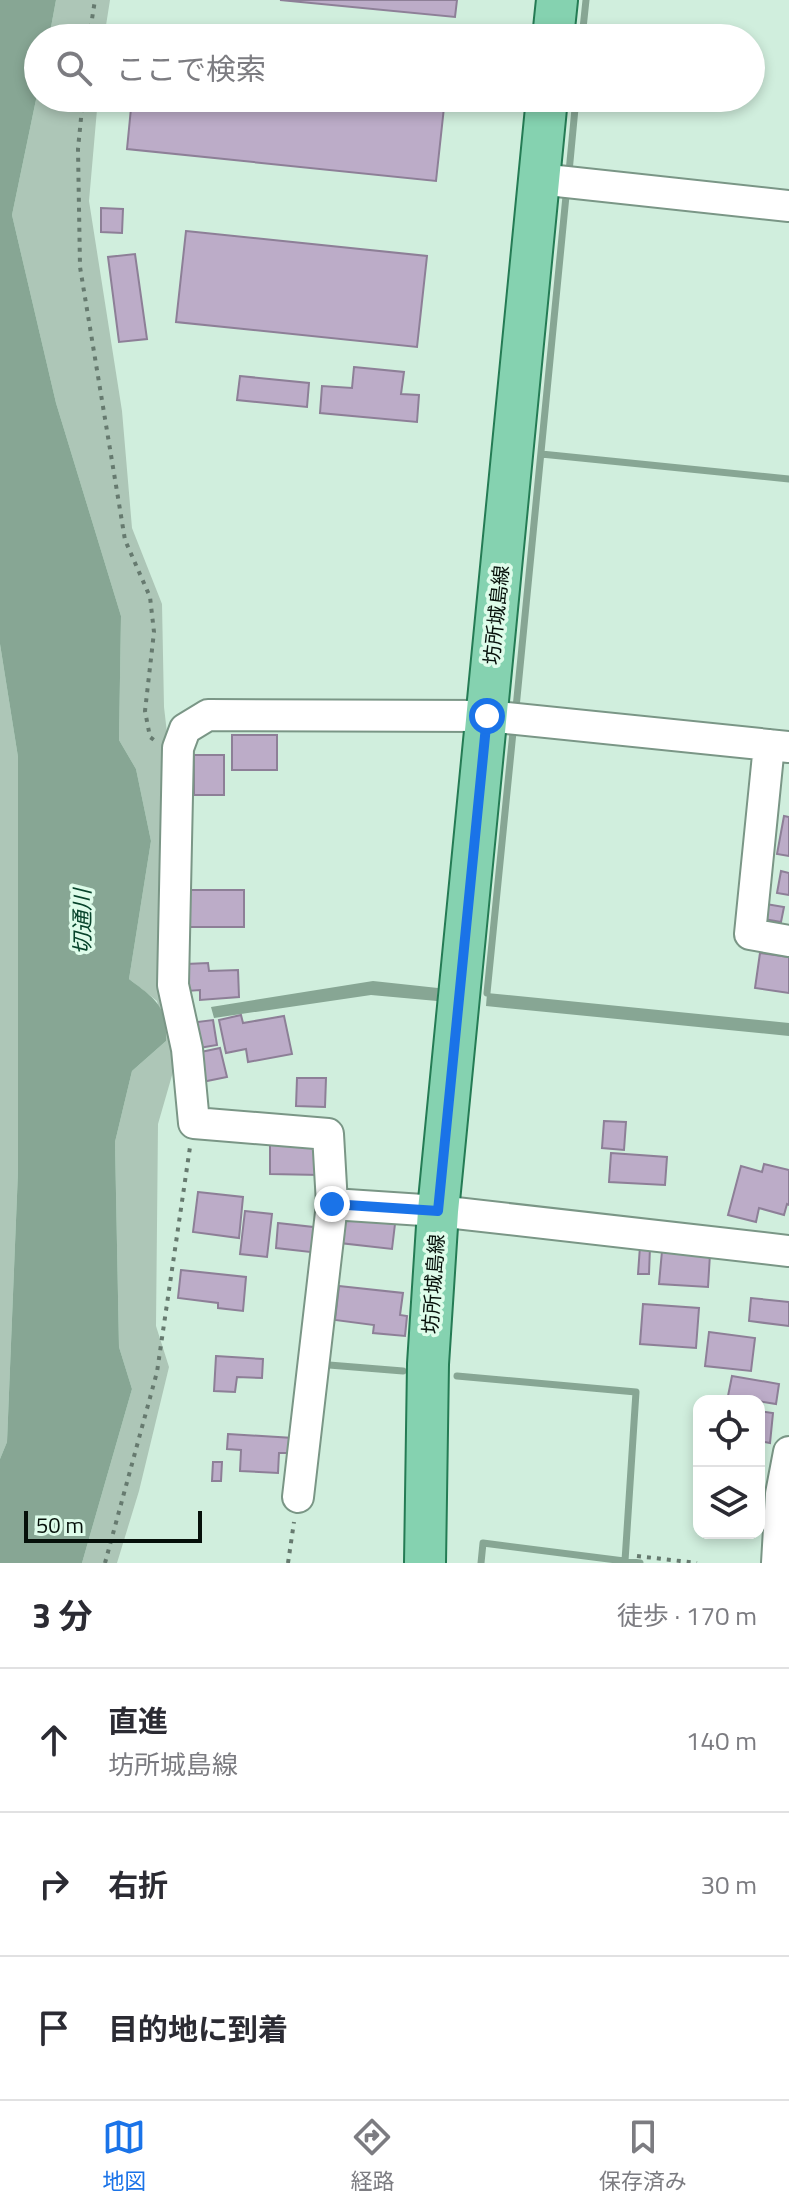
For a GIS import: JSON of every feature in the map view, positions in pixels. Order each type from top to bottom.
[{"type":"main road","points":[[554,24],[557,0]]},
{"type":"main road","name":"坊所城島線","points":[[425,1563],[428,1364],[438,1211],[546,112]]},
{"type":"street","points":[[539,179],[789,206]]},
{"type":"street","points":[[298,1497],[332,1204],[328,1134],[194,1123],[187,1049],[173,985],[178,748],[185,729],[208,715],[487,716],[779,746],[750,934],[789,941]]},
{"type":"street","points":[[332,1204],[438,1211],[789,1251]]},
{"type":"street","points":[[777,1563],[781,1494],[789,1452]]},
{"type":"path","points":[[91,24],[95,0]]},
{"type":"path","points":[[82,112],[78,149],[80,267],[125,540],[150,597],[154,632],[145,711],[150,737],[164,747],[178,748]]},
{"type":"path","points":[[105,1563],[157,1372],[194,1123]]},
{"type":"path","points":[[288,1563],[298,1497]]},
{"type":"path","points":[[637,1556],[697,1563]]},
{"type":"shaded area","points":[[56,0],[110,0],[106,24],[52,24]]},
{"type":"shaded area","points":[[33,112],[97,112],[89,201],[122,411],[132,528],[162,604],[164,707],[172,776],[177,1058],[158,1124],[156,1326],[169,1367],[139,1491],[117,1563],[82,1563],[132,1389],[119,1347],[115,1142],[132,1071],[166,1041],[157,1001],[129,979],[151,841],[136,769],[119,740],[121,616],[56,403],[12,215]]},
{"type":"shaded area","points":[[0,644],[18,757],[18,1171],[7,1442],[0,1459]]},
{"type":"water","name":"切通川","points":[[0,0],[56,0],[52,24],[24,24],[24,112],[33,112],[12,215],[56,403],[121,616],[119,740],[136,769],[151,841],[129,979],[158,1004],[166,1029],[166,1041],[132,1071],[115,1142],[119,1347],[132,1389],[82,1563],[0,1563],[0,1459],[7,1442],[18,1171],[18,757],[0,644]]},
{"type":"water","points":[[373,981],[438,988],[437,1001],[371,995],[214,1018],[211,1007]]},
{"type":"water","points":[[487,993],[789,1023],[789,1036],[486,1006]]},
{"type":"building","points":[[280,0],[457,0],[455,17]]},
{"type":"building","points":[[131,112],[443,112],[436,181],[127,149]]},
{"type":"building","points":[[101,208],[123,209],[122,233],[101,232]]},
{"type":"building","points":[[186,231],[427,256],[417,347],[176,322]]},
{"type":"building","points":[[135,254],[147,339],[119,342],[108,257]]},
{"type":"building","points":[[354,367],[404,372],[401,394],[419,395],[417,422],[320,413],[322,386],[352,388]]},
{"type":"building","points":[[240,376],[309,383],[307,407],[237,400]]},
{"type":"building","points":[[232,735],[277,735],[277,770],[232,770]]},
{"type":"building","points":[[194,755],[224,755],[224,795],[194,795]]},
{"type":"building","points":[[784,816],[789,817],[789,856],[777,854]]},
{"type":"building","points":[[781,871],[789,873],[789,895],[777,893]]},
{"type":"building","points":[[186,890],[244,890],[244,927],[186,927]]},
{"type":"building","points":[[766,904],[784,907],[781,922],[764,919]]},
{"type":"building","points":[[760,953],[789,957],[789,993],[755,988]]},
{"type":"building","points":[[208,963],[209,971],[238,970],[239,997],[200,1000],[200,990],[187,991],[186,964]]},
{"type":"building","points":[[241,1015],[243,1023],[284,1016],[292,1054],[248,1062],[246,1049],[226,1053],[219,1020]]},
{"type":"building","points":[[213,1020],[217,1045],[193,1049],[189,1023]]},
{"type":"building","points":[[220,1048],[227,1077],[202,1082],[196,1053]]},
{"type":"building","points":[[297,1078],[326,1078],[325,1107],[296,1106]]},
{"type":"building","points":[[604,1121],[626,1122],[624,1150],[602,1148]]},
{"type":"building","points":[[270,1138],[320,1138],[320,1175],[270,1174]]},
{"type":"building","points":[[611,1153],[667,1157],[665,1185],[609,1182]]},
{"type":"building","points":[[764,1164],[789,1170],[789,1205],[784,1215],[759,1208],[756,1222],[728,1215],[741,1166],[762,1172]]},
{"type":"building","points":[[198,1192],[243,1197],[239,1238],[193,1232]]},
{"type":"building","points":[[245,1211],[272,1214],[267,1257],[240,1254]]},
{"type":"building","points":[[342,1218],[395,1224],[392,1249],[340,1243]]},
{"type":"building","points":[[278,1223],[322,1228],[319,1253],[276,1248]]},
{"type":"building","points":[[640,1246],[650,1247],[649,1274],[638,1274]]},
{"type":"building","points":[[662,1251],[710,1254],[708,1287],[659,1284]]},
{"type":"building","points":[[181,1270],[246,1277],[243,1311],[218,1308],[218,1303],[178,1298]]},
{"type":"building","points":[[339,1286],[403,1293],[400,1315],[407,1316],[405,1336],[373,1333],[374,1325],[335,1320]]},
{"type":"building","points":[[751,1298],[789,1302],[789,1326],[749,1321]]},
{"type":"building","points":[[643,1304],[699,1308],[696,1348],[640,1344]]},
{"type":"building","points":[[709,1332],[755,1338],[751,1371],[705,1366]]},
{"type":"building","points":[[216,1356],[263,1359],[262,1378],[237,1377],[235,1392],[214,1391]]},
{"type":"building","points":[[732,1376],[779,1384],[776,1404],[765,1402],[765,1395],[728,1395]]},
{"type":"building","points":[[765,1412],[773,1413],[770,1443],[765,1442]]},
{"type":"building","points":[[228,1434],[293,1438],[292,1453],[279,1453],[278,1473],[240,1471],[241,1450],[227,1449]]},
{"type":"building","points":[[213,1462],[222,1462],[221,1481],[212,1481]]},
{"type":"waterway","points":[[583,24],[586,0]]},
{"type":"waterway","points":[[569,172],[575,112]]},
{"type":"waterway","points":[[516,708],[566,196]]},
{"type":"waterway","points":[[541,454],[789,479]]},
{"type":"waterway","points":[[487,993],[513,732]]},
{"type":"waterway","points":[[329,1365],[403,1371]]},
{"type":"waterway","points":[[457,1376],[636,1392],[625,1561]]},
{"type":"waterway","points":[[481,1563],[483,1543],[640,1563]]},
{"type":"route","points":[[332,1204],[438,1211],[487,716]]}]
